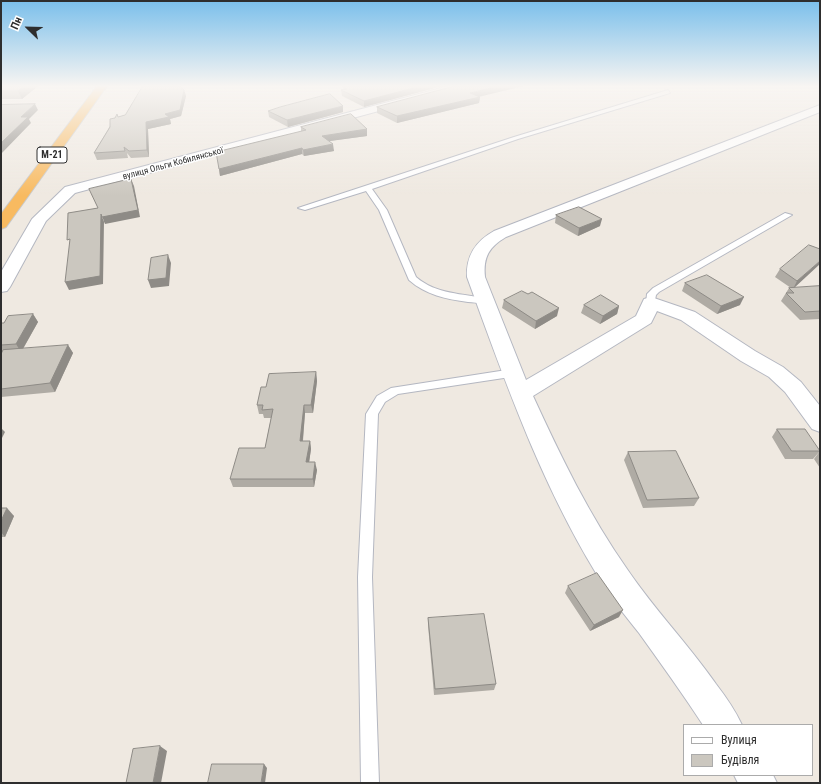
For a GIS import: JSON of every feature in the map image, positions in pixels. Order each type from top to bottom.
[{"type":"highway","name":"М-21","points":[[1,224],[75,123]]},
{"type":"street","name":"вулиця Ольги Кобилянської","points":[[1,287],[40,219],[70,190],[323,123]]},
{"type":"street","points":[[723,724],[694,681],[613,573],[589,534],[554,470],[517,384],[484,301],[474,267],[480,248],[487,241],[500,234],[783,123]]},
{"type":"street","points":[[517,384],[537,383],[644,319],[651,303],[688,316],[748,356],[776,372],[793,387],[820,423]]},
{"type":"lane","points":[[302,208],[368,188],[501,142],[572,123]]},
{"type":"lane","points":[[368,188],[383,210],[412,278],[418,285],[444,294],[484,301]]},
{"type":"lane","points":[[651,303],[652,294],[656,290],[788,215]]},
{"type":"lane","points":[[370,783],[365,577],[372,414],[381,399],[395,391],[517,384]]},
{"type":"building","points":[[1,123],[22,123],[1,143]]},
{"type":"building","points":[[110,123],[146,123],[147,150],[129,151],[124,147],[125,151],[94,153],[110,127]]},
{"type":"building","points":[[318,123],[360,123],[367,129],[322,136],[333,144],[303,150],[302,148],[219,169],[216,152],[306,130],[301,127]]},
{"type":"building","points":[[131,179],[138,210],[102,217],[101,214],[100,276],[65,282],[70,239],[67,240],[68,213],[98,208],[89,189]]},
{"type":"building","points":[[579,207],[602,219],[579,228],[556,215]]},
{"type":"building","points":[[809,245],[820,249],[820,261],[797,281],[780,269]]},
{"type":"building","points":[[168,255],[166,278],[148,280],[151,258]]},
{"type":"building","points":[[707,275],[744,297],[721,306],[685,283]]},
{"type":"building","points":[[820,286],[820,311],[805,312],[786,293],[794,293],[789,288]]},
{"type":"building","points":[[522,291],[528,294],[532,292],[559,308],[536,321],[504,300]]},
{"type":"building","points":[[601,295],[619,306],[603,316],[584,305]]},
{"type":"building","points":[[33,314],[16,344],[1,345],[1,323],[4,323],[8,316]]},
{"type":"building","points":[[68,345],[50,383],[1,389],[1,354],[3,350]]},
{"type":"building","points":[[316,372],[311,405],[304,405],[300,441],[310,441],[306,462],[315,462],[313,479],[230,479],[239,448],[265,448],[273,409],[262,410],[263,405],[257,405],[261,387],[266,387],[269,374]]},
{"type":"building","points":[[777,429],[805,429],[820,451],[792,451]]},
{"type":"building","points":[[676,451],[699,498],[647,500],[628,452]]},
{"type":"building","points":[[1,508],[7,508],[1,521]]},
{"type":"building","points":[[597,573],[623,610],[594,625],[568,586]]},
{"type":"building","points":[[484,614],[496,684],[435,689],[428,618]]},
{"type":"building","points":[[160,746],[153,783],[126,783],[133,749]]},
{"type":"building","points":[[212,764],[264,764],[261,783],[208,783]]}]
